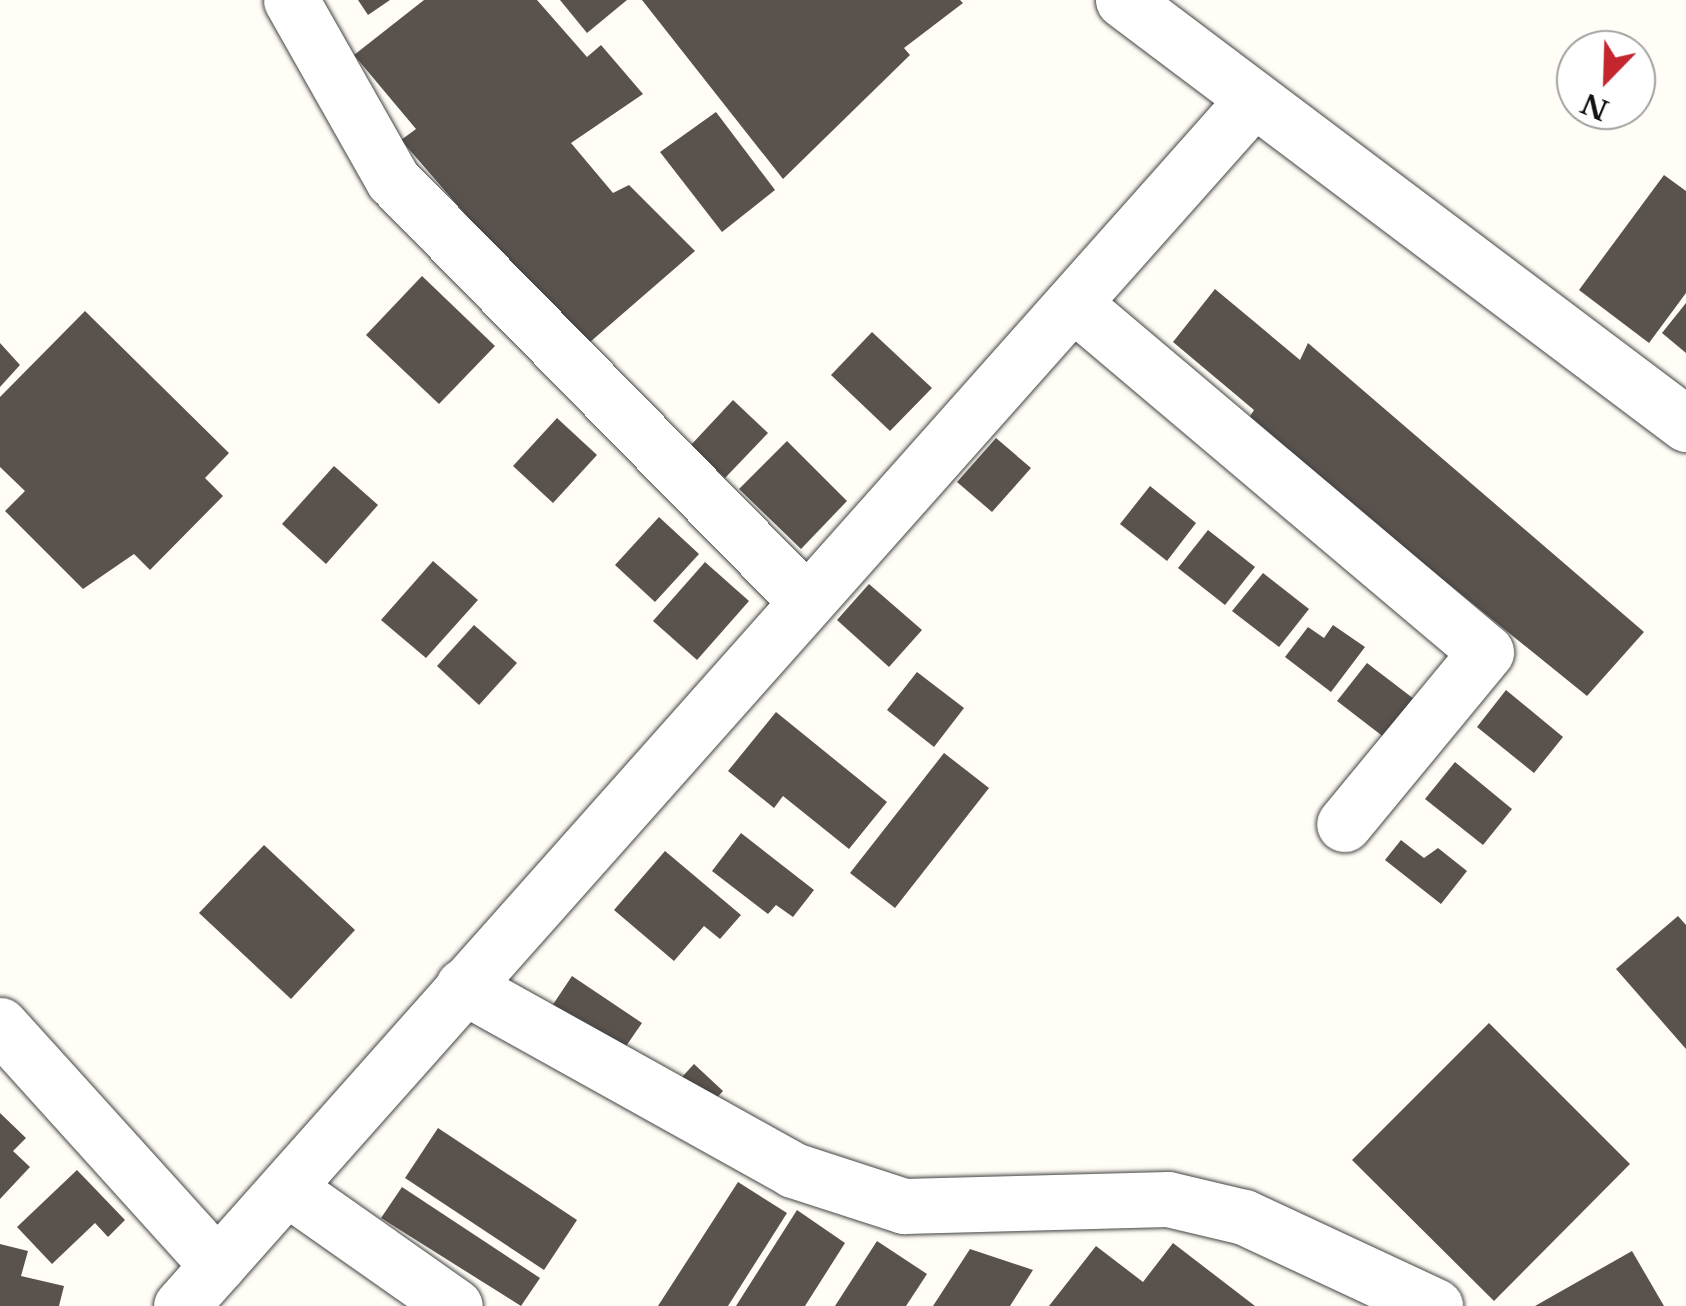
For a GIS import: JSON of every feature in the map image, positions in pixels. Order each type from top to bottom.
[{"type":"street","points":[[291,0],[393,180],[805,600]]},
{"type":"street","points":[[1122,0],[1686,424]]},
{"type":"street","points":[[181,1306],[1252,101]]},
{"type":"street","points":[[1074,304],[1486,652],[1344,824]]},
{"type":"street","points":[[463,986],[793,1170],[904,1206],[1168,1199],[1244,1218],[1435,1306]]},
{"type":"street","points":[[0,1025],[217,1265]]},
{"type":"street","points":[[287,1188],[455,1306]]},
{"type":"building","points":[[358,0],[390,0],[368,15]]},
{"type":"building","points":[[424,0],[537,0],[587,57],[601,45],[643,94],[571,143],[613,193],[629,185],[695,251],[582,349],[401,140],[416,129],[354,55]]},
{"type":"building","points":[[560,0],[627,0],[587,33]]},
{"type":"building","points":[[642,0],[963,3],[904,48],[910,55],[783,179]]},
{"type":"building","points":[[716,112],[775,190],[722,232],[660,152]]},
{"type":"building","points":[[1664,175],[1686,191],[1686,293],[1649,343],[1579,290]]},
{"type":"building","points":[[422,276],[495,346],[439,404],[366,335]]},
{"type":"building","points":[[1215,289],[1300,360],[1308,343],[1644,632],[1587,696],[1247,421],[1254,410],[1173,342]]},
{"type":"building","points":[[1686,303],[1686,353],[1662,333]]},
{"type":"building","points":[[85,311],[229,453],[205,478],[223,496],[150,570],[134,554],[83,589],[5,511],[25,491],[0,467],[0,397]]},
{"type":"building","points":[[872,332],[932,388],[890,431],[831,375]]},
{"type":"building","points":[[0,343],[20,365],[0,387]]},
{"type":"building","points":[[733,400],[768,433],[725,478],[690,446]]},
{"type":"building","points":[[557,418],[597,455],[553,503],[513,466]]},
{"type":"building","points":[[996,438],[1031,468],[992,512],[957,482]]},
{"type":"building","points":[[787,441],[847,501],[801,549],[739,489]]},
{"type":"building","points":[[334,466],[378,505],[326,564],[282,524]]},
{"type":"building","points":[[1150,486],[1196,523],[1167,561],[1120,524]]},
{"type":"building","points":[[659,517],[699,554],[655,602],[615,565]]},
{"type":"building","points":[[1208,530],[1255,567],[1225,605],[1178,568]]},
{"type":"building","points":[[433,561],[478,600],[426,658],[381,620]]},
{"type":"building","points":[[705,562],[749,601],[697,660],[653,621]]},
{"type":"building","points":[[1263,573],[1309,609],[1279,647],[1232,611]]},
{"type":"building","points":[[869,584],[922,630],[889,667],[837,620]]},
{"type":"building","points":[[474,625],[517,663],[479,705],[437,666]]},
{"type":"building","points":[[1333,625],[1365,647],[1331,692],[1285,657],[1308,627],[1324,638]]},
{"type":"building","points":[[1367,663],[1414,699],[1385,738],[1337,701]]},
{"type":"building","points":[[917,672],[964,708],[934,747],[887,710]]},
{"type":"building","points":[[1506,690],[1563,737],[1534,773],[1477,727]]},
{"type":"building","points":[[776,712],[887,802],[849,849],[783,796],[774,808],[728,771]]},
{"type":"building","points":[[944,753],[989,788],[895,908],[850,873]]},
{"type":"building","points":[[1455,762],[1512,809],[1483,845],[1425,799]]},
{"type":"building","points":[[741,833],[814,890],[793,917],[776,905],[768,914],[712,871]]},
{"type":"building","points":[[1401,840],[1424,858],[1438,848],[1467,871],[1441,904],[1385,860]]},
{"type":"building","points":[[264,845],[355,930],[291,999],[199,913]]},
{"type":"building","points":[[665,851],[741,915],[720,939],[704,926],[674,961],[614,910]]},
{"type":"building","points":[[1678,916],[1686,925],[1686,1049],[1616,969]]},
{"type":"building","points":[[572,976],[642,1023],[615,1062],[546,1015]]},
{"type":"building","points":[[1489,1023],[1630,1164],[1494,1301],[1352,1160]]},
{"type":"building","points":[[694,1064],[723,1091],[700,1116],[671,1089]]},
{"type":"building","points":[[0,1113],[26,1138],[13,1151],[30,1167],[0,1199]]},
{"type":"building","points":[[438,1128],[577,1220],[544,1270],[405,1178]]},
{"type":"building","points":[[77,1170],[125,1220],[108,1237],[95,1223],[52,1264],[17,1227]]},
{"type":"building","points":[[738,1182],[787,1213],[728,1306],[658,1306]]},
{"type":"building","points":[[402,1187],[540,1278],[521,1306],[381,1218]]},
{"type":"building","points":[[797,1210],[845,1243],[805,1306],[736,1306]]},
{"type":"building","points":[[877,1241],[927,1274],[906,1306],[835,1306]]},
{"type":"building","points":[[1173,1243],[1255,1306],[1049,1306],[1096,1246],[1143,1282]]},
{"type":"building","points":[[0,1244],[28,1251],[21,1276],[64,1286],[59,1306],[0,1306]]},
{"type":"building","points":[[970,1249],[1033,1270],[1010,1306],[933,1306]]},
{"type":"building","points":[[1632,1251],[1664,1306],[1535,1306]]}]
